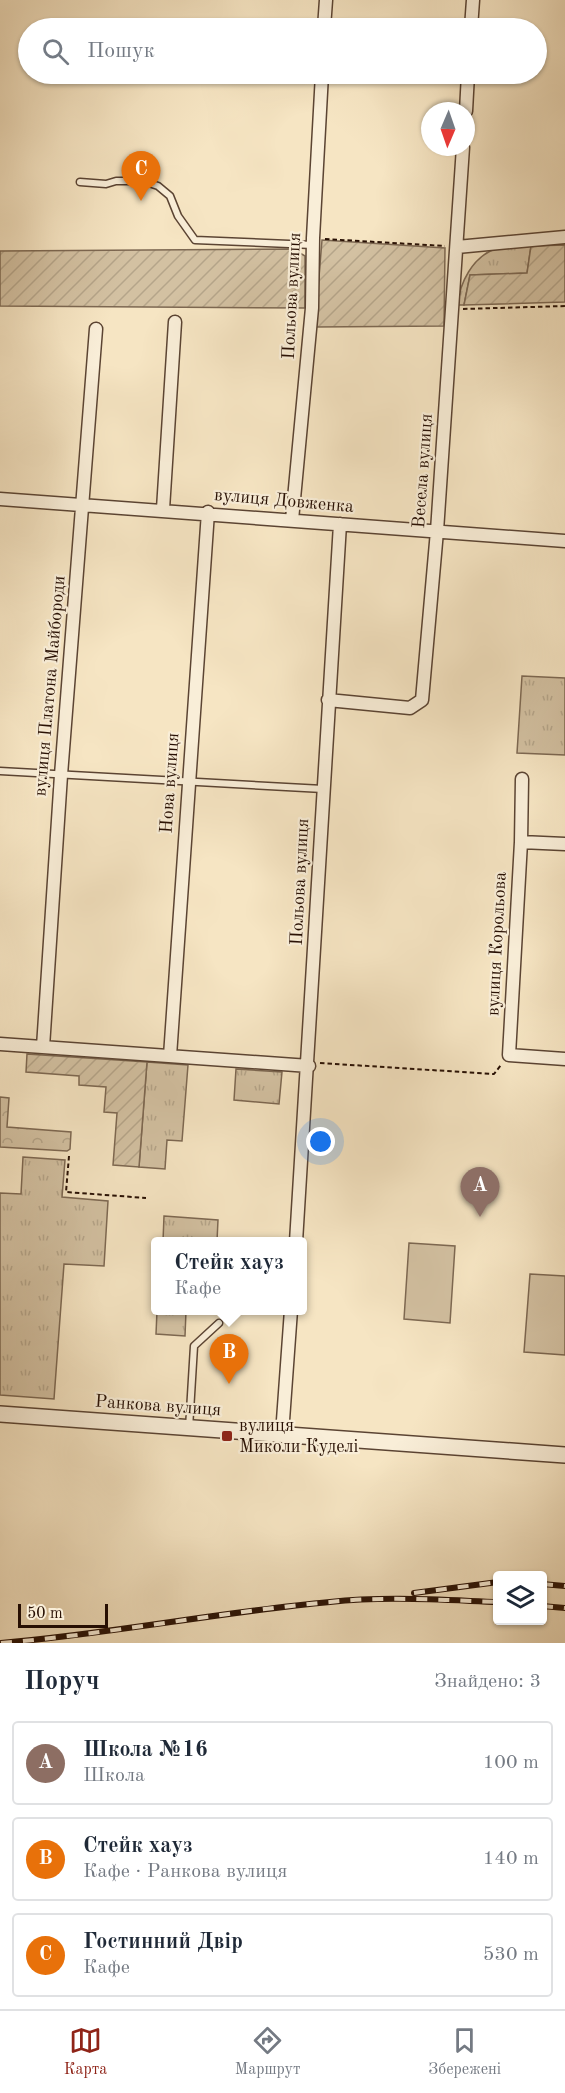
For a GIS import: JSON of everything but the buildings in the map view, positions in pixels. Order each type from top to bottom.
[{"type":"street","points":[[325,18],[326,0]]},
{"type":"street","points":[[472,18],[473,0]]},
{"type":"street","name":"Польова вулиця","points":[[292,520],[312,308],[321,84]]},
{"type":"street","points":[[466,102],[467,84]]},
{"type":"street","name":"Весела вулиця","points":[[328,700],[410,708],[420,703],[437,531],[462,156]]},
{"type":"street","points":[[457,247],[565,237]]},
{"type":"street","points":[[163,509],[175,322]]},
{"type":"street","name":"вулиця Платона Майбороди","points":[[43,1047],[61,775],[96,328]]},
{"type":"street","name":"вулиця Довженка","points":[[0,499],[83,506],[208,512],[340,525],[565,541]]},
{"type":"street","name":"Нова вулиця","points":[[170,1056],[208,512]]},
{"type":"street","name":"Польова вулиця","points":[[296,1237],[309,1066],[328,700],[340,525]]},
{"type":"street","name":"вулиця Корольова","points":[[509,1055],[521,842],[522,779]]},
{"type":"street","points":[[521,842],[565,844]]},
{"type":"street","points":[[0,1044],[309,1066]]},
{"type":"street","points":[[509,1055],[565,1059]]},
{"type":"street","points":[[282,1434],[291,1315]]},
{"type":"street","name":"Ранкова вулиця","points":[[0,1414],[565,1455]]},
{"type":"lane","points":[[80,182],[106,184],[116,181],[143,181],[158,186],[170,196],[178,216],[195,240],[313,242]]},
{"type":"lane","points":[[0,771],[323,789]]},
{"type":"lane","points":[[189,1428],[194,1346],[219,1323]]},
{"type":"path","points":[[313,242],[457,247]]},
{"type":"path","points":[[452,309],[565,306]]},
{"type":"path","points":[[309,1066],[317,1062],[494,1074],[509,1055]]},
{"type":"path","points":[[69,1156],[66,1192],[146,1198]]},
{"type":"green space","points":[[322,240],[445,248],[444,326],[315,327]]},
{"type":"green space","points":[[565,242],[565,245],[531,246],[527,273],[470,275],[464,305],[458,305],[464,280],[474,264],[487,253],[510,246]]},
{"type":"green space","points":[[565,245],[565,302],[464,305],[470,275],[527,273],[531,246]]},
{"type":"green space","points":[[293,249],[305,256],[305,308],[0,306],[0,251]]},
{"type":"green space","points":[[522,676],[565,678],[565,755],[517,753]]},
{"type":"green space","points":[[27,1054],[147,1062],[139,1167],[113,1165],[117,1113],[104,1112],[106,1087],[79,1085],[79,1076],[26,1072]]},
{"type":"green space","points":[[147,1062],[188,1065],[182,1141],[167,1140],[165,1169],[139,1167]]},
{"type":"green space","points":[[236,1069],[282,1072],[279,1104],[234,1100]]},
{"type":"green space","points":[[0,1097],[9,1098],[7,1127],[71,1132],[70,1149],[67,1151],[0,1147]]},
{"type":"green space","points":[[23,1157],[65,1160],[62,1197],[108,1201],[104,1266],[64,1264],[54,1399],[0,1395],[0,1193],[21,1194]]},
{"type":"green space","points":[[164,1216],[218,1220],[217,1237],[163,1237]]},
{"type":"green space","points":[[409,1243],[455,1246],[450,1323],[404,1319]]},
{"type":"green space","points":[[530,1274],[565,1276],[565,1355],[524,1352]]},
{"type":"green space","points":[[157,1315],[186,1315],[185,1336],[156,1334]]},
{"type":"railway","points":[[414,1593],[493,1583]]},
{"type":"railway","points":[[547,1584],[565,1586]]},
{"type":"railway","points":[[1,1643],[351,1600],[414,1599],[493,1602]]},
{"type":"railway","points":[[547,1606],[565,1608]]},
{"type":"place","name":"Гостинний Двір","points":[[141,201]]},
{"type":"place","name":"Школа №16","points":[[480,1217]]},
{"type":"place","name":"Стейк хауз","points":[[229,1384]]},
{"type":"place","name":"вулиця Миколи Куделі","points":[[227,1436]]}]
